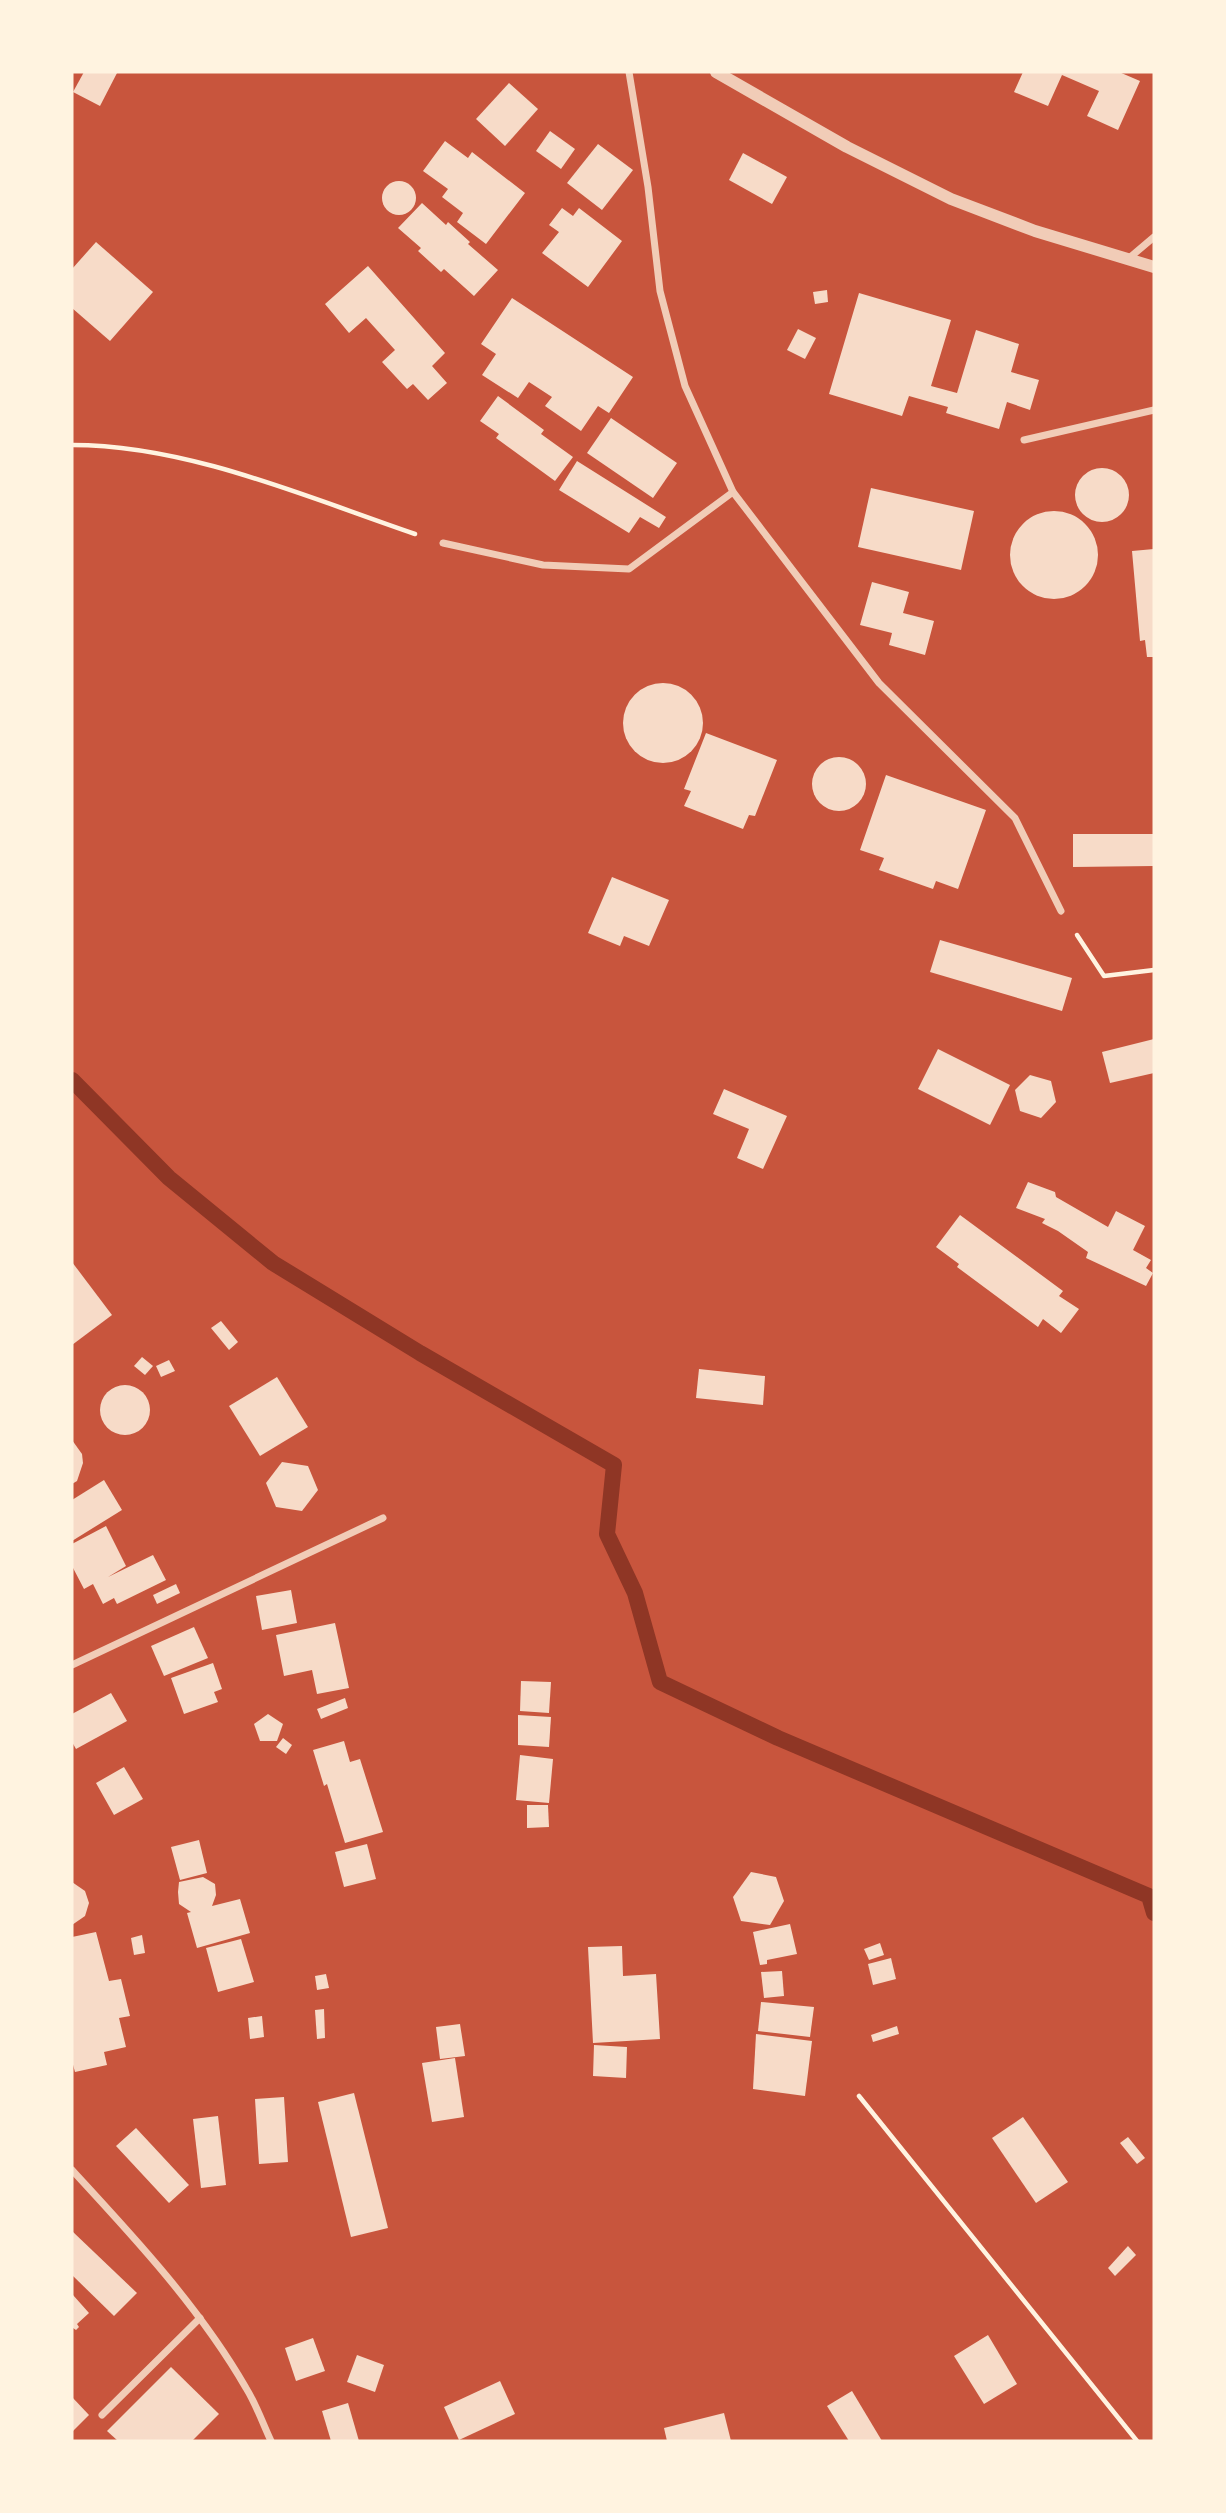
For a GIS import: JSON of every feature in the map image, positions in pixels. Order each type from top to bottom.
[{"type":"street","points":[[629,72],[648,187],[660,291],[685,386],[733,492],[879,683],[1015,818],[1061,911]]},
{"type":"street","points":[[716,72],[847,147],[951,199],[1035,231],[1154,267]]},
{"type":"street","points":[[1127,259],[1154,237]]},
{"type":"street","points":[[1024,440],[1154,410]]},
{"type":"street","points":[[443,543],[543,565],[629,569],[733,492]]},
{"type":"street","points":[[72,1665],[383,1518]]},
{"type":"street","points":[[72,2170],[200,2318],[247,2389],[271,2441]]},
{"type":"street","points":[[102,2415],[200,2318]]},
{"type":"path","points":[[72,445],[104,445],[210,465],[443,543]]},
{"type":"path","points":[[1061,911],[1104,976],[1154,970]]},
{"type":"path","points":[[859,2096],[1137,2441]]},
{"type":"building","points":[[84,72],[117,73],[100,106],[73,92]]},
{"type":"building","points":[[1023,72],[1119,72],[1140,81],[1118,130],[1087,116],[1099,91],[1062,75],[1048,106],[1014,92]]},
{"type":"building","points":[[509,83],[538,109],[505,146],[476,119]]},
{"type":"building","points":[[550,131],[575,149],[561,169],[536,151]]},
{"type":"building","points":[[445,141],[468,158],[472,152],[525,193],[486,244],[457,222],[463,213],[442,197],[448,189],[423,171]]},
{"type":"building","points":[[598,144],[633,170],[602,210],[567,183]]},
{"type":"building","points":[[743,153],[787,177],[772,204],[729,180]]},
{"type":"building","points":[[399,181],[411,186],[416,198],[411,210],[399,215],[387,210],[382,198],[387,186]]},
{"type":"building","points":[[422,203],[446,225],[448,222],[498,270],[474,296],[444,269],[441,272],[418,251],[421,248],[398,228]]},
{"type":"building","points":[[562,208],[573,216],[579,208],[622,241],[588,287],[542,253],[559,232],[549,225]]},
{"type":"building","points":[[96,242],[153,292],[110,341],[72,308],[72,269]]},
{"type":"building","points":[[368,266],[445,353],[432,366],[447,383],[428,400],[413,384],[407,389],[382,362],[395,350],[366,318],[349,333],[325,304]]},
{"type":"building","points":[[827,290],[828,302],[815,304],[813,292]]},
{"type":"building","points":[[859,293],[951,320],[931,386],[957,393],[976,330],[1019,344],[1011,372],[1039,380],[1030,410],[1007,402],[999,429],[946,413],[948,407],[909,396],[902,416],[829,394]]},
{"type":"building","points":[[512,298],[633,377],[609,413],[598,406],[581,431],[545,406],[552,397],[529,382],[518,398],[482,375],[496,354],[481,344]]},
{"type":"building","points":[[798,329],[816,338],[805,359],[787,350]]},
{"type":"building","points":[[498,396],[544,430],[541,434],[573,457],[555,481],[496,438],[499,434],[480,421]]},
{"type":"building","points":[[611,418],[677,463],[653,498],[587,453]]},
{"type":"building","points":[[577,461],[666,517],[659,528],[640,517],[629,533],[559,490]]},
{"type":"building","points":[[1102,468],[1121,476],[1129,495],[1121,514],[1102,522],[1083,514],[1075,495],[1083,476]]},
{"type":"building","points":[[871,488],[974,511],[961,570],[858,547]]},
{"type":"building","points":[[1054,511],[1071,514],[1085,524],[1095,538],[1098,555],[1095,572],[1085,586],[1071,596],[1054,599],[1037,596],[1023,586],[1013,572],[1010,555],[1013,538],[1023,524],[1037,514]]},
{"type":"building","points":[[1154,549],[1154,657],[1147,657],[1145,640],[1140,641],[1132,551]]},
{"type":"building","points":[[872,582],[909,592],[903,613],[934,621],[925,655],[889,645],[892,633],[860,625]]},
{"type":"building","points":[[663,683],[678,686],[691,695],[700,708],[703,723],[700,738],[691,751],[678,760],[663,763],[648,760],[635,751],[626,738],[623,723],[626,708],[635,695],[648,686]]},
{"type":"building","points":[[706,733],[777,760],[755,816],[749,815],[743,829],[684,806],[691,791],[684,789]]},
{"type":"building","points":[[839,757],[858,765],[866,784],[858,803],[839,811],[820,803],[812,784],[820,765]]},
{"type":"building","points":[[886,775],[986,810],[958,889],[936,881],[933,889],[879,870],[884,858],[860,850]]},
{"type":"building","points":[[1073,834],[1154,834],[1154,866],[1073,867]]},
{"type":"building","points":[[612,877],[669,900],[649,946],[624,936],[620,946],[588,933]]},
{"type":"building","points":[[940,940],[1072,978],[1062,1011],[930,972]]},
{"type":"building","points":[[1154,1039],[1154,1073],[1110,1083],[1102,1052]]},
{"type":"building","points":[[938,1049],[1010,1085],[990,1125],[918,1089]]},
{"type":"building","points":[[1030,1075],[1051,1081],[1056,1102],[1041,1118],[1020,1111],[1015,1090]]},
{"type":"building","points":[[724,1089],[787,1116],[763,1169],[737,1158],[749,1129],[713,1114]]},
{"type":"building","points":[[1028,1182],[1055,1192],[1056,1197],[1108,1227],[1116,1211],[1145,1226],[1133,1250],[1151,1260],[1146,1268],[1153,1273],[1146,1286],[1086,1258],[1088,1252],[1042,1223],[1045,1219],[1016,1208]]},
{"type":"building","points":[[960,1215],[1063,1291],[1059,1296],[1079,1309],[1061,1333],[1043,1319],[1038,1327],[957,1267],[959,1264],[936,1247]]},
{"type":"building","points":[[72,1262],[112,1315],[72,1345]]},
{"type":"building","points":[[221,1321],[238,1342],[229,1350],[211,1328]]},
{"type":"building","points":[[142,1357],[153,1366],[145,1375],[134,1366]]},
{"type":"building","points":[[169,1360],[175,1371],[161,1377],[156,1366]]},
{"type":"building","points":[[699,1369],[765,1376],[763,1405],[696,1398]]},
{"type":"building","points":[[277,1377],[308,1427],[260,1456],[229,1406]]},
{"type":"building","points":[[125,1385],[142,1393],[150,1410],[142,1427],[125,1435],[108,1427],[100,1410],[108,1393]]},
{"type":"building","points":[[72,1440],[82,1454],[83,1463],[77,1481],[72,1484]]},
{"type":"building","points":[[282,1462],[308,1466],[318,1490],[302,1511],[276,1507],[266,1483]]},
{"type":"building","points":[[104,1480],[122,1510],[72,1541],[72,1500]]},
{"type":"building","points":[[106,1526],[126,1566],[108,1577],[153,1555],[166,1580],[117,1604],[114,1598],[103,1604],[93,1584],[84,1589],[72,1566],[72,1544]]},
{"type":"building","points":[[176,1584],[180,1593],[157,1604],[153,1595]]},
{"type":"building","points":[[291,1590],[297,1623],[262,1630],[256,1596]]},
{"type":"building","points":[[335,1623],[349,1688],[317,1694],[312,1670],[284,1676],[276,1635]]},
{"type":"building","points":[[194,1627],[208,1658],[164,1676],[151,1646]]},
{"type":"building","points":[[213,1663],[222,1689],[214,1692],[218,1702],[184,1714],[171,1678]]},
{"type":"building","points":[[521,1681],[551,1682],[549,1713],[520,1711]]},
{"type":"building","points":[[111,1693],[127,1721],[76,1749],[72,1742],[72,1714]]},
{"type":"building","points":[[345,1698],[348,1708],[321,1719],[317,1709]]},
{"type":"building","points":[[268,1714],[283,1724],[277,1741],[260,1741],[254,1724]]},
{"type":"building","points":[[518,1715],[551,1717],[549,1747],[518,1745]]},
{"type":"building","points":[[283,1738],[292,1745],[286,1754],[276,1747]]},
{"type":"building","points":[[344,1741],[350,1762],[360,1759],[383,1832],[345,1843],[327,1784],[324,1786],[313,1750]]},
{"type":"building","points":[[520,1755],[553,1759],[549,1803],[516,1800]]},
{"type":"building","points":[[124,1767],[143,1799],[114,1815],[96,1783]]},
{"type":"building","points":[[527,1805],[548,1805],[549,1827],[527,1828]]},
{"type":"building","points":[[199,1840],[207,1873],[180,1880],[171,1847]]},
{"type":"building","points":[[367,1844],[376,1879],[344,1887],[335,1852]]},
{"type":"building","points":[[751,1872],[776,1877],[784,1901],[770,1925],[741,1921],[733,1897]]},
{"type":"building","points":[[203,1877],[215,1884],[216,1895],[212,1906],[240,1899],[250,1933],[197,1948],[187,1913],[191,1912],[179,1904],[178,1892],[179,1882]]},
{"type":"building","points":[[72,1882],[85,1891],[89,1903],[85,1916],[72,1925]]},
{"type":"building","points":[[790,1924],[797,1954],[767,1960],[767,1964],[760,1965],[753,1932]]},
{"type":"building","points":[[96,1932],[109,1981],[121,1979],[130,2016],[119,2018],[126,2047],[104,2052],[107,2065],[75,2072],[72,2061],[72,1937]]},
{"type":"building","points":[[142,1935],[145,1953],[134,1955],[131,1938]]},
{"type":"building","points":[[241,1939],[254,1982],[218,1992],[206,1948]]},
{"type":"building","points":[[880,1943],[884,1955],[869,1960],[864,1949]]},
{"type":"building","points":[[622,1946],[623,1976],[656,1974],[660,2039],[593,2043],[588,1947]]},
{"type":"building","points":[[891,1958],[896,1979],[873,1985],[868,1964]]},
{"type":"building","points":[[782,1971],[784,1996],[764,1998],[761,1972]]},
{"type":"building","points":[[326,1974],[329,1988],[317,1990],[315,1976]]},
{"type":"building","points":[[761,2002],[814,2007],[810,2037],[758,2031]]},
{"type":"building","points":[[324,2009],[325,2038],[317,2039],[315,2010]]},
{"type":"building","points":[[262,2016],[264,2037],[250,2039],[248,2018]]},
{"type":"building","points":[[460,2024],[465,2056],[440,2059],[436,2027]]},
{"type":"building","points":[[897,2026],[899,2034],[873,2042],[871,2035]]},
{"type":"building","points":[[756,2034],[812,2041],[805,2096],[753,2089]]},
{"type":"building","points":[[594,2045],[627,2047],[626,2078],[593,2076]]},
{"type":"building","points":[[455,2058],[464,2117],[432,2122],[422,2063]]},
{"type":"building","points":[[354,2093],[388,2228],[351,2237],[318,2102]]},
{"type":"building","points":[[284,2097],[288,2162],[259,2164],[255,2099]]},
{"type":"building","points":[[218,2116],[226,2185],[201,2188],[193,2119]]},
{"type":"building","points":[[1023,2117],[1068,2182],[1036,2203],[992,2138]]},
{"type":"building","points":[[136,2128],[189,2185],[169,2203],[116,2146]]},
{"type":"building","points":[[1128,2137],[1145,2158],[1137,2164],[1120,2143]]},
{"type":"building","points":[[72,2231],[137,2293],[114,2316],[72,2275]]},
{"type":"building","points":[[1128,2246],[1136,2255],[1115,2276],[1108,2268]]},
{"type":"building","points":[[73,2295],[89,2313],[77,2324],[79,2327],[76,2330],[72,2329]]},
{"type":"building","points":[[988,2335],[1017,2384],[984,2404],[954,2356]]},
{"type":"building","points":[[313,2338],[325,2371],[296,2381],[285,2348]]},
{"type":"building","points":[[357,2355],[384,2365],[375,2392],[347,2382]]},
{"type":"building","points":[[171,2367],[219,2414],[192,2441],[118,2441],[107,2431]]},
{"type":"building","points":[[500,2381],[515,2414],[459,2440],[444,2407]]},
{"type":"building","points":[[852,2391],[882,2441],[849,2441],[827,2406]]},
{"type":"building","points":[[72,2397],[89,2415],[72,2432]]},
{"type":"building","points":[[348,2403],[359,2441],[331,2441],[322,2411]]},
{"type":"building","points":[[724,2413],[731,2441],[667,2441],[664,2428]]},
{"type":"waterway","points":[[72,1080],[169,1178],[273,1263],[420,1353],[614,1465],[607,1534],[635,1593],[660,1682],[778,1738],[1149,1896],[1154,1913]]}]
